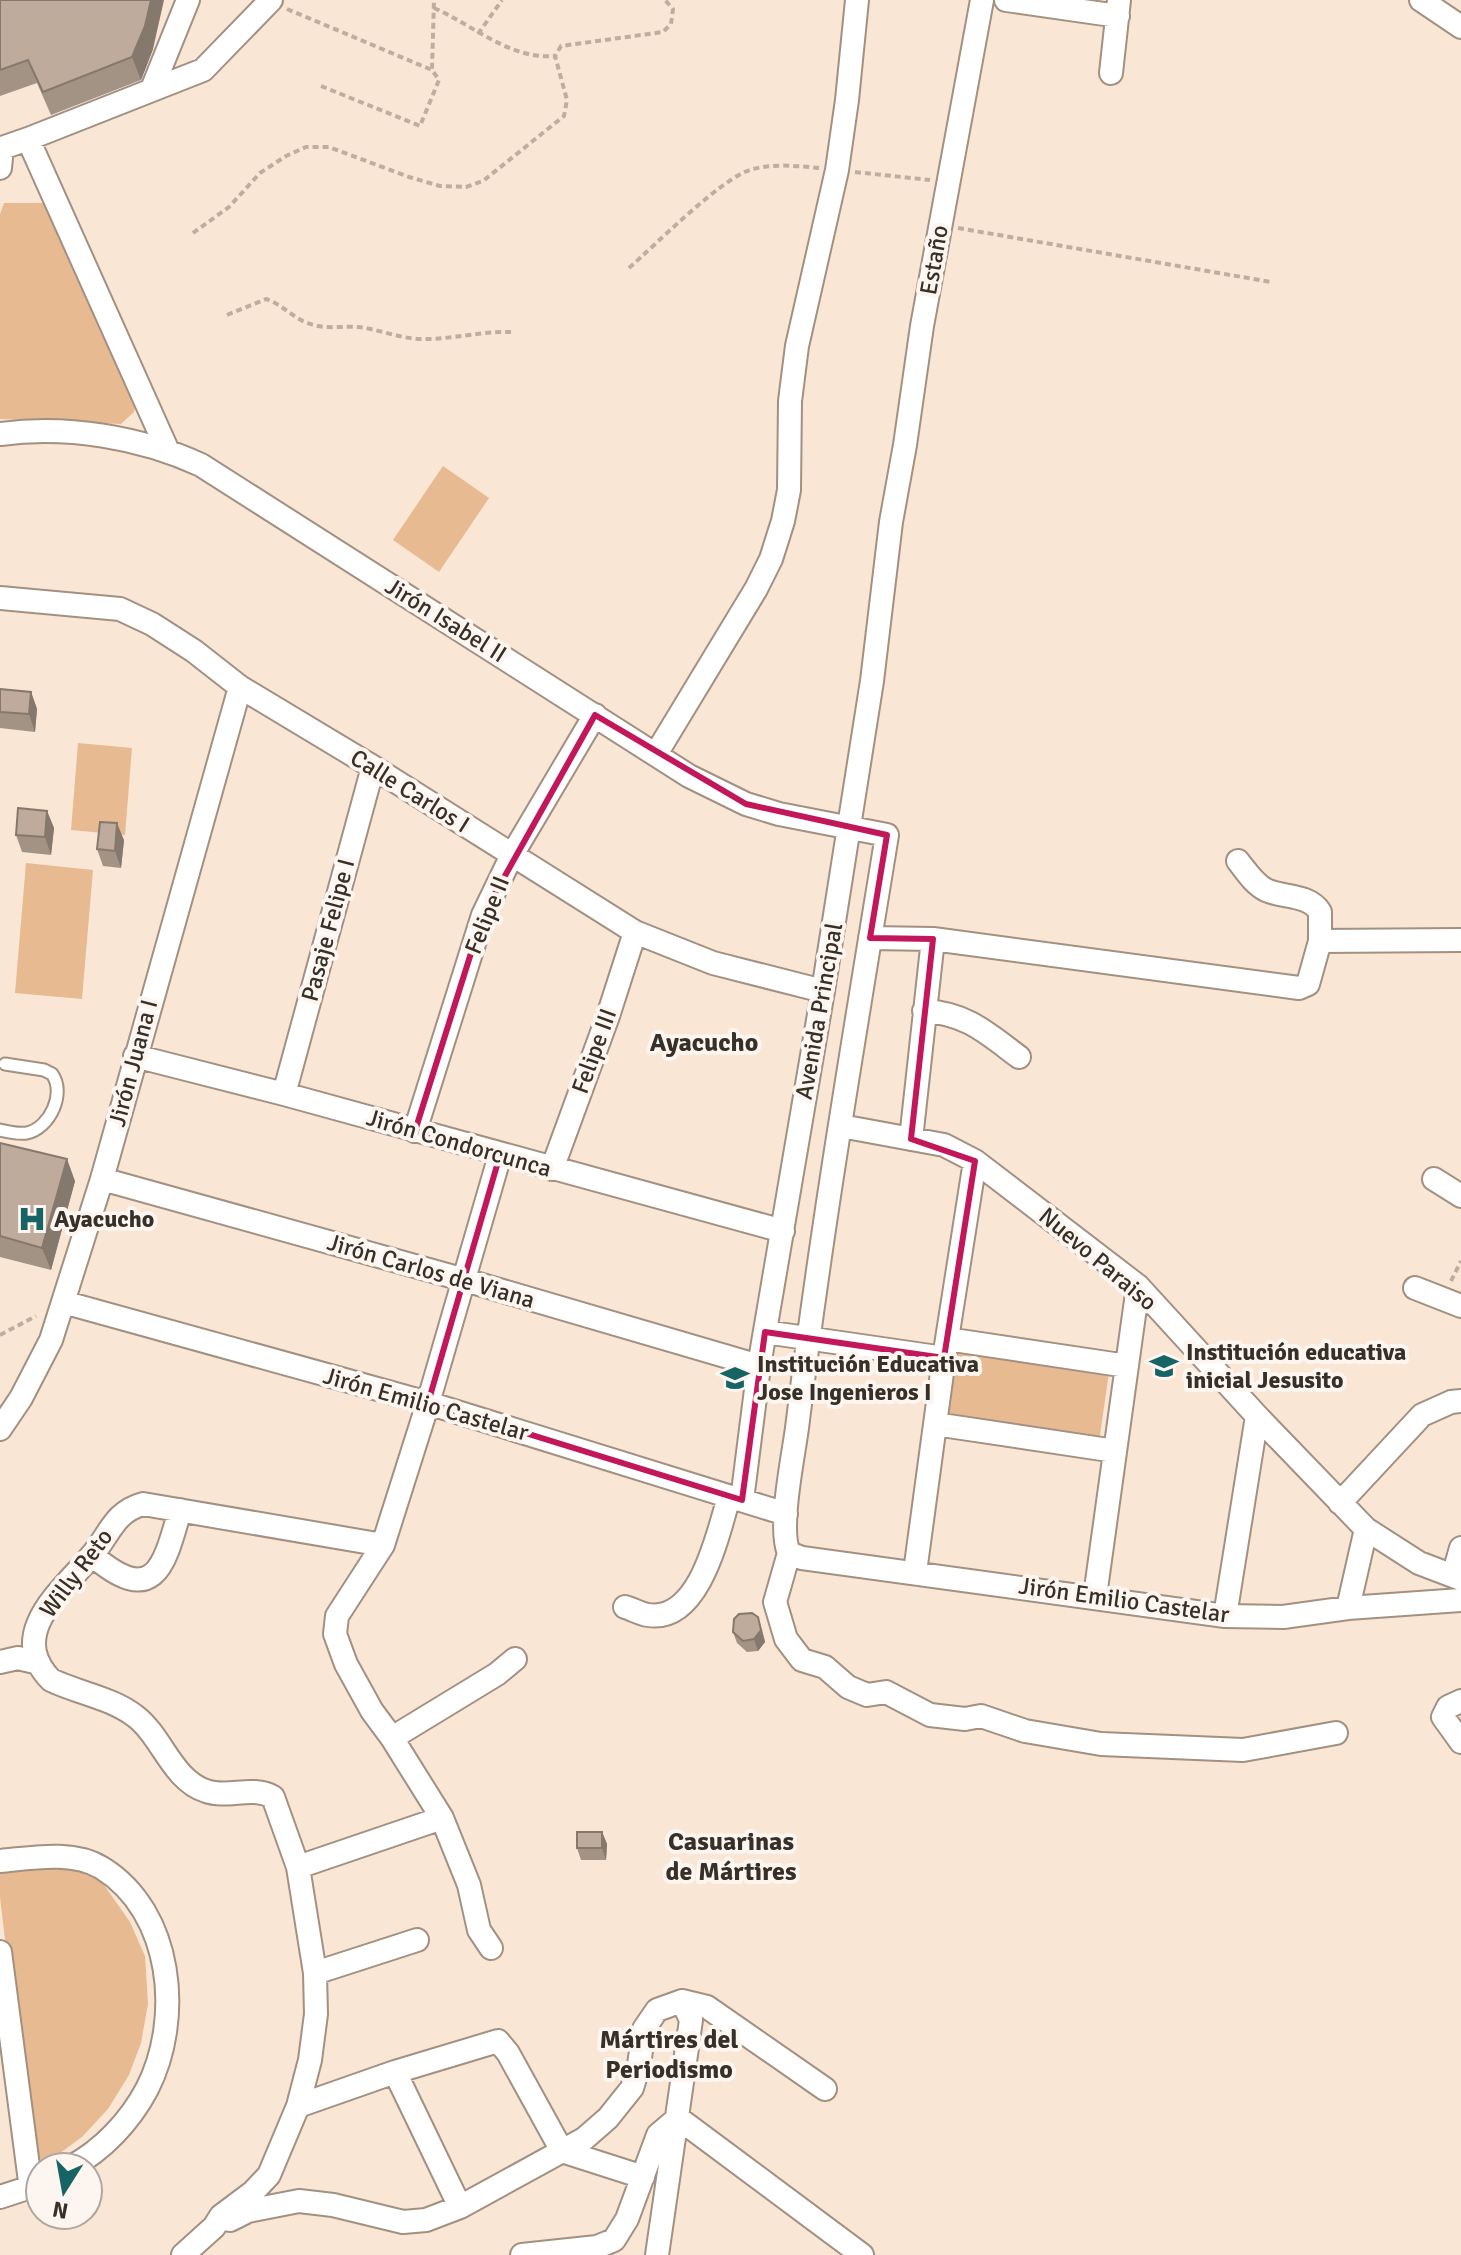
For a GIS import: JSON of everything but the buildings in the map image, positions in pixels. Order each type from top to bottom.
[{"type":"street","points":[[152,89],[188,0]]},
{"type":"street","points":[[656,754],[756,589],[771,559],[783,521],[789,490],[790,401],[797,346],[837,170],[857,0]]},
{"type":"street","name":"Estaño","points":[[891,522],[940,225],[982,0]]},
{"type":"street","points":[[1006,0],[1119,8],[1111,73]]},
{"type":"street","points":[[1421,0],[1461,27]]},
{"type":"street","points":[[1,158],[28,139],[203,70],[270,1]]},
{"type":"street","points":[[28,139],[167,449]]},
{"type":"street","name":"Jirón Isabel II","points":[[0,434],[85,434],[167,449],[201,465],[689,776],[746,804],[779,814],[887,835]]},
{"type":"street","name":"Avenida Principal","points":[[625,1607],[650,1616],[677,1610],[703,1577],[736,1498],[823,991],[872,681],[891,522]]},
{"type":"street","name":"Calle Carlos I","points":[[0,598],[120,609],[152,624],[194,651],[240,687],[635,932],[713,963],[823,991]]},
{"type":"street","name":"Jirón Juana I","points":[[0,1429],[21,1398],[51,1340],[102,1179],[240,687]]},
{"type":"street","name":"Felipe II","points":[[415,1131],[483,915],[512,855],[595,715]]},
{"type":"street","name":"Pasaje Felipe I","points":[[284,1094],[373,767]]},
{"type":"street","name":"Avenida Principal","points":[[789,1553],[785,1544],[786,1514],[807,1338],[887,835]]},
{"type":"street","points":[[870,938],[933,939],[1299,988],[1308,984],[1320,941],[1320,912],[1309,901],[1265,889],[1238,861]]},
{"type":"street","name":"Felipe III","points":[[552,1169],[635,932]]},
{"type":"street","points":[[911,1139],[933,939]]},
{"type":"street","points":[[1320,941],[1461,940]]},
{"type":"street","points":[[924,1011],[945,1012],[974,1023],[1019,1057]]},
{"type":"street","name":"Jirón Condorcunca","points":[[135,1056],[783,1231]]},
{"type":"street","name":"Nuevo Paraiso","points":[[841,1126],[944,1145],[975,1161],[1138,1286],[1366,1529],[1419,1563],[1457,1578]]},
{"type":"street","points":[[491,1948],[479,1930],[469,1885],[442,1818],[372,1711],[346,1664],[335,1634],[337,1616],[383,1545],[500,1155]]},
{"type":"street","points":[[915,1572],[945,1348],[975,1161]]},
{"type":"street","name":"Jirón Carlos de Viana","points":[[102,1179],[759,1366]]},
{"type":"street","points":[[1434,1179],[1461,1196]]},
{"type":"street","points":[[1095,1596],[1138,1286]]},
{"type":"street","points":[[1415,1288],[1461,1306]]},
{"type":"street","name":"Jirón Emilio Castelar","points":[[63,1302],[428,1403],[786,1514]]},
{"type":"street","points":[[765,1332],[1127,1366]]},
{"type":"street","points":[[1340,1503],[1422,1415],[1451,1402],[1461,1401]]},
{"type":"street","points":[[1225,1616],[1257,1416]]},
{"type":"street","points":[[935,1424],[1115,1451]]},
{"type":"street","name":"Willy Reto","points":[[39,1663],[35,1639],[38,1623],[54,1595],[92,1555],[127,1509],[143,1504],[383,1545]]},
{"type":"street","points":[[92,1555],[113,1572],[130,1579],[144,1579],[156,1574],[166,1555],[180,1510]]},
{"type":"street","points":[[1348,1608],[1366,1529]]},
{"type":"street","points":[[1457,1578],[1461,1548]]},
{"type":"street","points":[[789,1553],[775,1602],[786,1639],[802,1660],[825,1667],[848,1687],[867,1695],[886,1692],[930,1715],[965,1719],[981,1716],[1025,1731],[1101,1744],[1243,1750],[1336,1733]]},
{"type":"street","name":"Jirón Emilio Castelar","points":[[789,1553],[802,1558],[1225,1616],[1283,1617],[1348,1608],[1461,1600]]},
{"type":"street","points":[[0,1662],[18,1658],[39,1663],[51,1680],[124,1707],[140,1719],[177,1768],[206,1791],[263,1791],[273,1797],[298,1867],[315,1973],[316,2014],[310,2060],[298,2106],[269,2175],[253,2192],[221,2216],[214,2227],[183,2255]]},
{"type":"street","points":[[392,1738],[497,1674],[515,1659]]},
{"type":"street","points":[[1461,1701],[1448,1707],[1443,1717],[1461,1742]]},
{"type":"street","points":[[298,1867],[442,1818]]},
{"type":"street","points":[[0,1861],[46,1856],[101,1867],[141,1903],[158,1936],[166,2014],[161,2049],[149,2085],[137,2105],[96,2151]]},
{"type":"street","points":[[315,1973],[417,1940]]},
{"type":"street","points":[[0,1952],[30,2151]]},
{"type":"street","points":[[214,2227],[248,2211],[299,2201],[333,2205],[403,2222],[426,2220],[460,2207],[584,2139],[608,2118],[632,2088],[644,2029],[657,2010],[682,2001],[707,2007],[825,2089]]},
{"type":"street","points":[[657,2255],[691,2020],[682,2001]]},
{"type":"street","points":[[298,2106],[498,2041],[508,2053],[562,2151],[643,2177]]},
{"type":"street","points":[[395,2072],[460,2207]]},
{"type":"street","points":[[522,2255],[597,2247],[614,2240],[627,2219],[658,2135],[678,2118]]},
{"type":"street","points":[[678,2118],[862,2255]]},
{"type":"street","points":[[0,2197],[24,2190]]},
{"type":"lane","points":[[0,1130],[28,1133],[45,1123],[52,1113],[58,1090],[55,1078],[44,1070],[5,1064]]},
{"type":"path","points":[[432,70],[434,0]]},
{"type":"path","points":[[478,34],[502,0]]},
{"type":"path","points":[[193,233],[229,207],[260,173],[306,147],[329,147],[440,186],[466,187],[483,181],[564,116],[567,100],[555,56],[561,46],[663,32],[671,24],[673,9],[665,0]]},
{"type":"path","points":[[270,1],[432,70],[439,80],[420,126],[321,86]]},
{"type":"path","points":[[434,8],[454,17],[478,34],[529,55],[555,56]]},
{"type":"path","points":[[629,268],[713,195],[746,171],[765,166],[948,182]]},
{"type":"path","points":[[940,225],[1271,282]]},
{"type":"path","points":[[227,315],[266,299],[291,316],[316,326],[366,328],[417,339],[486,331],[511,332]]},
{"type":"path","points":[[0,1335],[63,1302]]},
{"type":"highlighted area","points":[[595,715],[746,804],[887,835],[870,938],[933,939],[911,1139],[975,1161],[944,1358],[765,1332],[742,1500],[428,1403],[500,1155],[415,1131],[483,915]]},
{"type":"shaded area","points":[[4,203],[47,203],[137,402],[134,412],[121,424],[0,419],[0,214]]},
{"type":"shaded area","points":[[443,466],[489,498],[439,572],[393,540]]},
{"type":"shaded area","points":[[78,743],[132,748],[125,835],[71,830]]},
{"type":"shaded area","points":[[26,863],[93,870],[82,999],[15,993]]},
{"type":"shaded area","points":[[951,1349],[1109,1372],[1099,1442],[938,1415]]},
{"type":"shaded area","points":[[67,1866],[102,1882],[130,1922],[145,1956],[148,2004],[141,2043],[129,2075],[108,2109],[82,2137],[63,2151],[30,2151],[0,1897],[0,1870]]},
{"type":"place","name":"Ayacucho","points":[[32,1219]]},
{"type":"place","name":"Institución educativa inicial Jesusito","points":[[1164,1366]]},
{"type":"place","name":"Institución Educativa Jose Ingenieros I","points":[[735,1378]]},
{"type":"district","name":"Ayacucho","points":[[704,1043]]},
{"type":"district","name":"Casuarinas de Mártires","points":[[731,1857]]},
{"type":"district","name":"Mártires del Periodismo","points":[[669,2055]]}]
